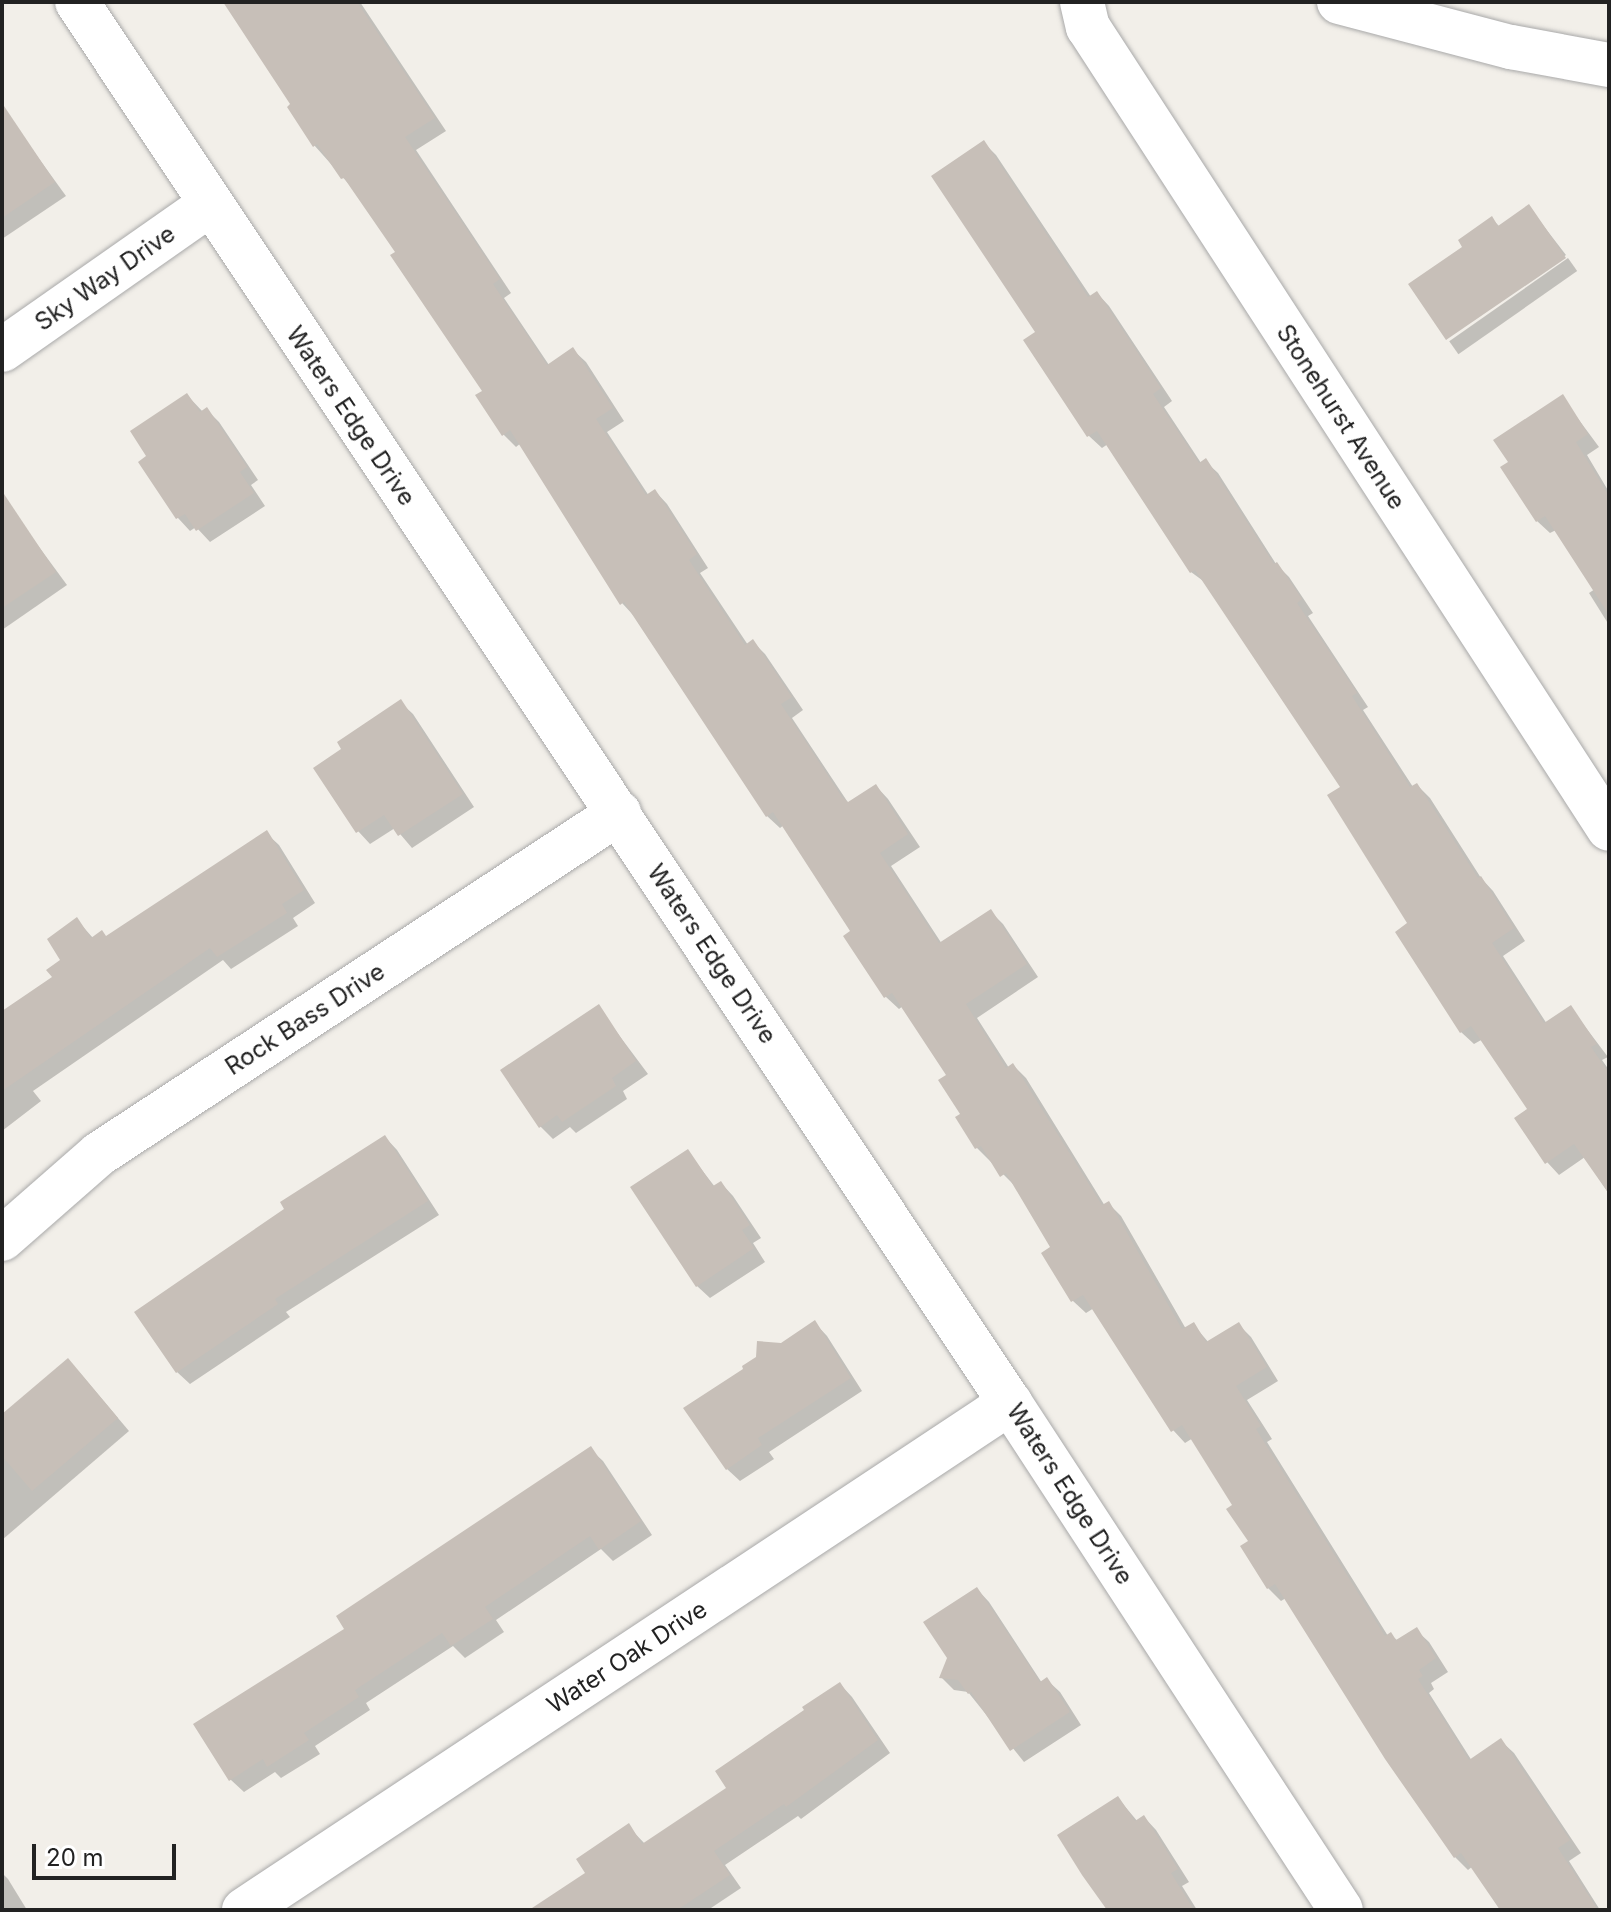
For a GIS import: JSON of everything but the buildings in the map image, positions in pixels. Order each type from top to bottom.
[{"type":"street","name":"Waters Edge Drive","points":[[77,2],[209,205],[619,813],[1010,1403],[1341,1910]]},
{"type":"street","name":"Stonehurst Avenue","points":[[1082,2],[1088,27],[1609,829]]},
{"type":"street","points":[[1339,2],[1511,47],[1609,65]]},
{"type":"street","name":"Sky Way Drive","points":[[2,350],[209,205]]},
{"type":"street","name":"Rock Bass Drive","points":[[2,1239],[99,1154],[619,813]]},
{"type":"street","name":"Water Oak Drive","points":[[244,1910],[1010,1403]]}]
